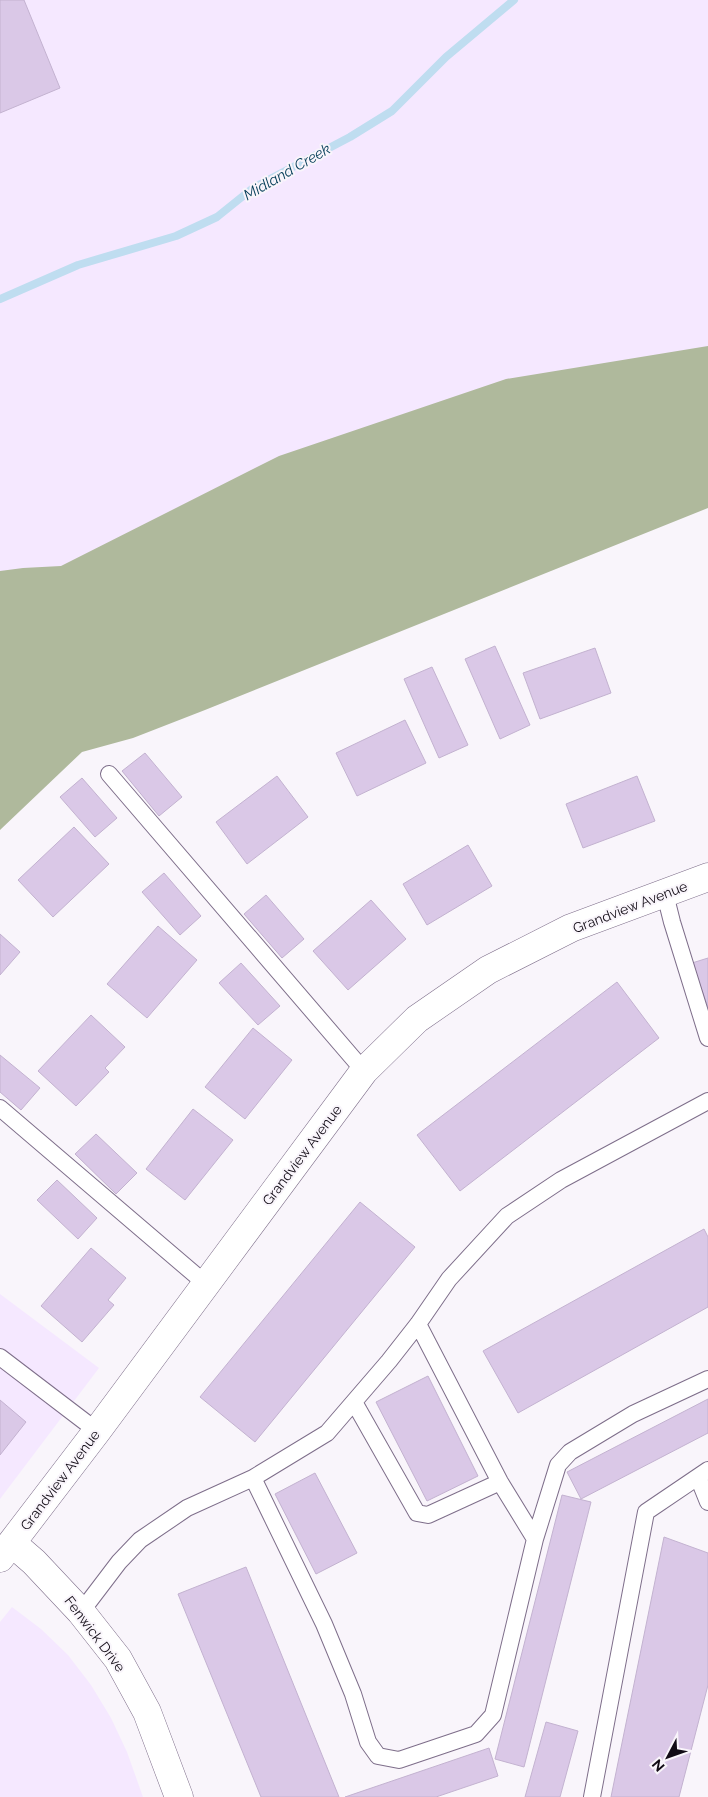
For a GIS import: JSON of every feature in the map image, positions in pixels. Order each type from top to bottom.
[{"type":"street","name":"Grandview Avenue","points":[[4,1544],[97,1431],[364,1071],[418,1019],[488,970],[571,928],[708,877]]},
{"type":"street","name":"Fenwick Drive","points":[[4,1544],[34,1562],[81,1612],[118,1659],[147,1712],[179,1797]]},
{"type":"lane","points":[[109,774],[364,1071]]},
{"type":"lane","points":[[665,894],[708,1038]]},
{"type":"lane","points":[[81,1612],[119,1562],[140,1540],[187,1508],[253,1478],[327,1433],[390,1361],[449,1279],[507,1216],[561,1180],[708,1101]]},
{"type":"lane","points":[[0,1108],[206,1284]]},
{"type":"lane","points":[[418,1324],[500,1482],[534,1539]]},
{"type":"lane","points":[[0,1357],[97,1431]]},
{"type":"lane","points":[[253,1478],[324,1624],[353,1694],[368,1742],[378,1756],[399,1760],[476,1734],[493,1716],[534,1539],[558,1466],[570,1452],[632,1414],[708,1379]]},
{"type":"lane","points":[[354,1402],[417,1513],[428,1515],[500,1482]]},
{"type":"lane","points":[[592,1797],[646,1512],[703,1474],[708,1502]]},
{"type":"shaded area","points":[[0,0],[708,0],[708,357],[397,469],[0,807]]},
{"type":"shaded area","points":[[0,1294],[99,1368],[0,1499]]},
{"type":"shaded area","points":[[12,1607],[41,1629],[68,1655],[91,1685],[111,1718],[127,1752],[143,1797],[0,1797],[0,1622]]},
{"type":"green space","points":[[708,346],[708,508],[205,710],[133,738],[82,752],[0,830],[0,571],[61,566],[279,456],[506,379]]},
{"type":"building","points":[[0,0],[24,0],[60,88],[0,113]]},
{"type":"building","points":[[495,646],[530,725],[500,739],[465,659]]},
{"type":"building","points":[[595,648],[611,693],[540,719],[523,673]]},
{"type":"building","points":[[432,667],[468,745],[439,758],[404,679]]},
{"type":"building","points":[[405,720],[426,763],[357,796],[336,753]]},
{"type":"building","points":[[145,753],[182,797],[159,816],[122,771]]},
{"type":"building","points":[[277,776],[308,817],[247,864],[216,822]]},
{"type":"building","points":[[637,776],[655,821],[583,848],[566,804]]},
{"type":"building","points":[[82,778],[117,818],[95,837],[60,797]]},
{"type":"building","points":[[74,827],[109,864],[53,917],[18,880]]},
{"type":"building","points":[[468,845],[492,886],[427,925],[403,884]]},
{"type":"building","points":[[164,873],[201,916],[180,935],[142,892]]},
{"type":"building","points":[[266,895],[304,939],[282,958],[244,914]]},
{"type":"building","points":[[371,900],[406,939],[348,990],[313,951]]},
{"type":"building","points":[[158,926],[197,960],[147,1018],[107,984]]},
{"type":"building","points":[[0,934],[20,952],[0,975]]},
{"type":"building","points":[[708,958],[708,1007],[692,963]]},
{"type":"building","points":[[241,963],[280,1006],[258,1025],[219,983]]},
{"type":"building","points":[[617,982],[659,1038],[460,1191],[417,1135]]},
{"type":"building","points":[[91,1015],[125,1047],[105,1068],[109,1072],[76,1106],[38,1071]]},
{"type":"building","points":[[253,1028],[292,1060],[245,1119],[205,1087]]},
{"type":"building","points":[[0,1055],[40,1088],[21,1110],[0,1092]]},
{"type":"building","points":[[193,1109],[233,1140],[185,1200],[146,1169]]},
{"type":"building","points":[[96,1134],[137,1173],[116,1194],[75,1154]]},
{"type":"building","points":[[57,1180],[97,1218],[78,1239],[37,1200]]},
{"type":"building","points":[[360,1202],[415,1247],[255,1442],[200,1397]]},
{"type":"building","points":[[704,1229],[708,1237],[708,1307],[518,1413],[483,1351]]},
{"type":"building","points":[[91,1248],[126,1278],[108,1300],[114,1305],[82,1342],[41,1306]]},
{"type":"building","points":[[428,1376],[478,1476],[427,1501],[376,1402]]},
{"type":"building","points":[[708,1399],[708,1433],[581,1499],[567,1472]]},
{"type":"building","points":[[0,1400],[26,1422],[0,1455]]},
{"type":"building","points":[[315,1473],[357,1553],[316,1574],[275,1494]]},
{"type":"building","points":[[562,1495],[591,1502],[524,1767],[495,1759]]},
{"type":"building","points":[[664,1537],[708,1553],[708,1685],[679,1797],[611,1797]]},
{"type":"building","points":[[246,1567],[339,1797],[261,1797],[178,1594]]},
{"type":"building","points":[[546,1722],[578,1731],[560,1797],[525,1797]]},
{"type":"building","points":[[489,1748],[498,1776],[436,1797],[345,1797]]},
{"type":"waterway","name":"Midland Creek","points":[[0,299],[78,265],[176,236],[217,217],[253,188],[350,137],[392,111],[446,57],[514,0]]}]
